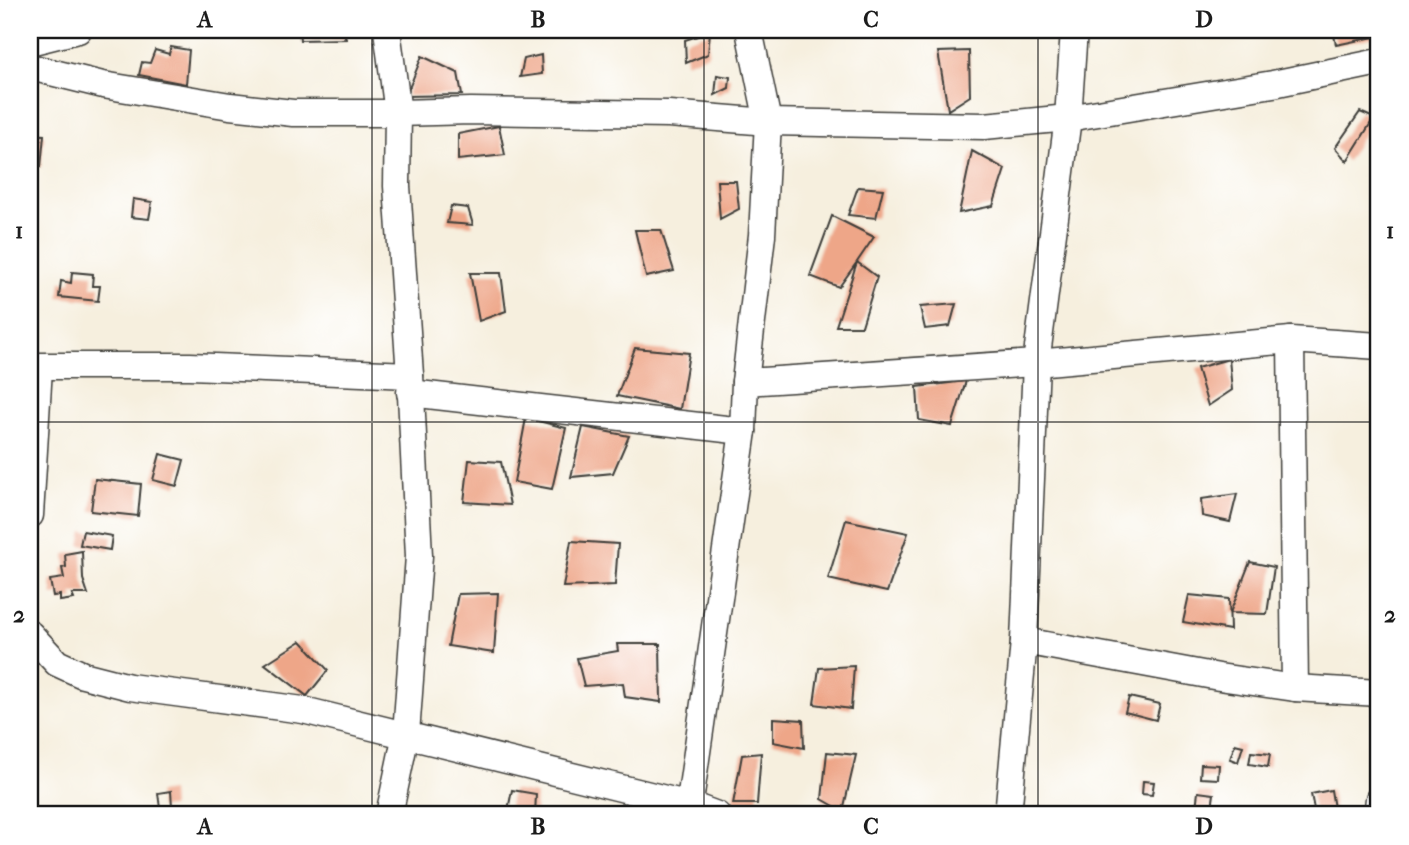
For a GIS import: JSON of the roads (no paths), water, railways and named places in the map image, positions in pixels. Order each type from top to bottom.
[{"type":"street","points":[[30,42],[78,30]]},
{"type":"street","points":[[387,30],[398,113],[397,186],[419,556],[406,734],[389,815]]},
{"type":"street","points":[[689,810],[743,431],[745,382],[762,235],[768,122],[749,30]]},
{"type":"street","points":[[1008,815],[1024,641],[1036,363],[1068,118],[1074,30]]},
{"type":"street","points":[[30,67],[103,85],[230,106],[293,113],[471,111],[669,114],[768,122],[985,126],[1068,118],[1273,84],[1379,62]]},
{"type":"street","points":[[745,382],[1036,363],[1291,340],[1379,346]]},
{"type":"street","points":[[1291,340],[1295,688]]},
{"type":"street","points":[[30,515],[34,367],[190,366],[410,384],[743,431]]},
{"type":"street","points":[[30,634],[57,663],[83,675],[130,687],[303,710],[717,815]]},
{"type":"street","points":[[1024,641],[1219,677],[1295,688],[1379,693]]},
{"type":"street","points":[[1377,815],[1379,799]]}]
